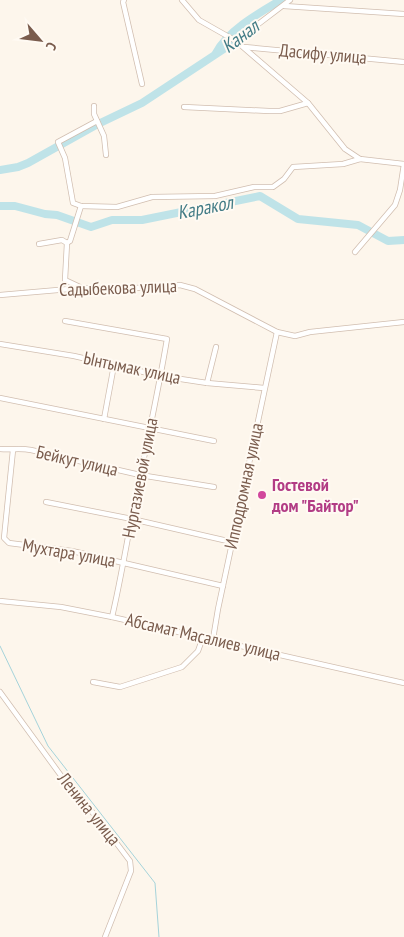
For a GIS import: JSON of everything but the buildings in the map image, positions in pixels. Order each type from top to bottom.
[{"type":"street","points":[[124,0],[142,84]]},
{"type":"street","points":[[182,0],[198,20],[236,41],[308,103],[346,149],[360,159]]},
{"type":"street","points":[[236,41],[290,0]]},
{"type":"street","points":[[284,6],[404,14]]},
{"type":"street","name":"Дасифу улица","points":[[243,47],[404,62]]},
{"type":"street","points":[[184,107],[269,112],[308,103]]},
{"type":"street","points":[[94,106],[94,114],[104,136],[106,155]]},
{"type":"street","points":[[97,121],[60,145],[65,158],[73,203],[80,206],[117,207],[152,197],[215,196],[254,187],[273,187],[284,179],[293,167],[343,164],[360,159],[404,164],[400,190],[395,205],[355,252]]},
{"type":"street","points":[[60,289],[65,280],[67,243],[70,241],[80,206]]},
{"type":"street","points":[[39,244],[62,240],[67,243]]},
{"type":"street","points":[[65,280],[81,288]]},
{"type":"street","name":"Садыбекова улица","points":[[0,295],[60,289],[180,285],[195,289],[277,332],[294,336],[310,332],[404,322]]},
{"type":"street","name":"Нургазиевой улица","points":[[65,321],[166,339],[161,376],[140,475],[122,577],[112,617]]},
{"type":"street","name":"Ипподромная улица","points":[[213,639],[277,332]]},
{"type":"street","name":"Ынтымак улица","points":[[0,344],[74,356],[161,376],[208,383],[264,388]]},
{"type":"street","points":[[208,383],[216,347]]},
{"type":"street","points":[[104,419],[114,365]]},
{"type":"street","points":[[0,398],[214,441]]},
{"type":"street","name":"Бейкут улица","points":[[0,449],[13,450],[18,448],[31,450],[140,475],[214,487]]},
{"type":"street","name":"Мухтара улица","points":[[13,450],[4,538],[9,542],[72,551],[223,586]]},
{"type":"street","points":[[46,502],[232,542]]},
{"type":"street","name":"Абсамат Масалиев улица","points":[[0,601],[60,607],[112,617],[404,683]]},
{"type":"street","points":[[93,682],[120,687],[182,667],[198,651],[203,637]]},
{"type":"street","name":"Ленина улица","points":[[0,692],[62,777],[99,820],[130,861],[131,871],[105,937]]},
{"type":"waterway","name":"Канал","points":[[216,53],[236,30],[254,16],[281,0]]},
{"type":"waterway","points":[[0,170],[28,163],[96,125],[142,103],[242,37]]},
{"type":"waterway","name":"Каракол","points":[[0,206],[15,206],[45,214],[57,215],[91,227],[112,220],[142,220],[260,196],[298,219],[358,225],[388,241],[404,240]]},
{"type":"waterway","points":[[0,646],[48,746],[155,883],[159,937]]},
{"type":"place","name":"Гостевой дом \"Байтор\"","points":[[262,495]]}]
